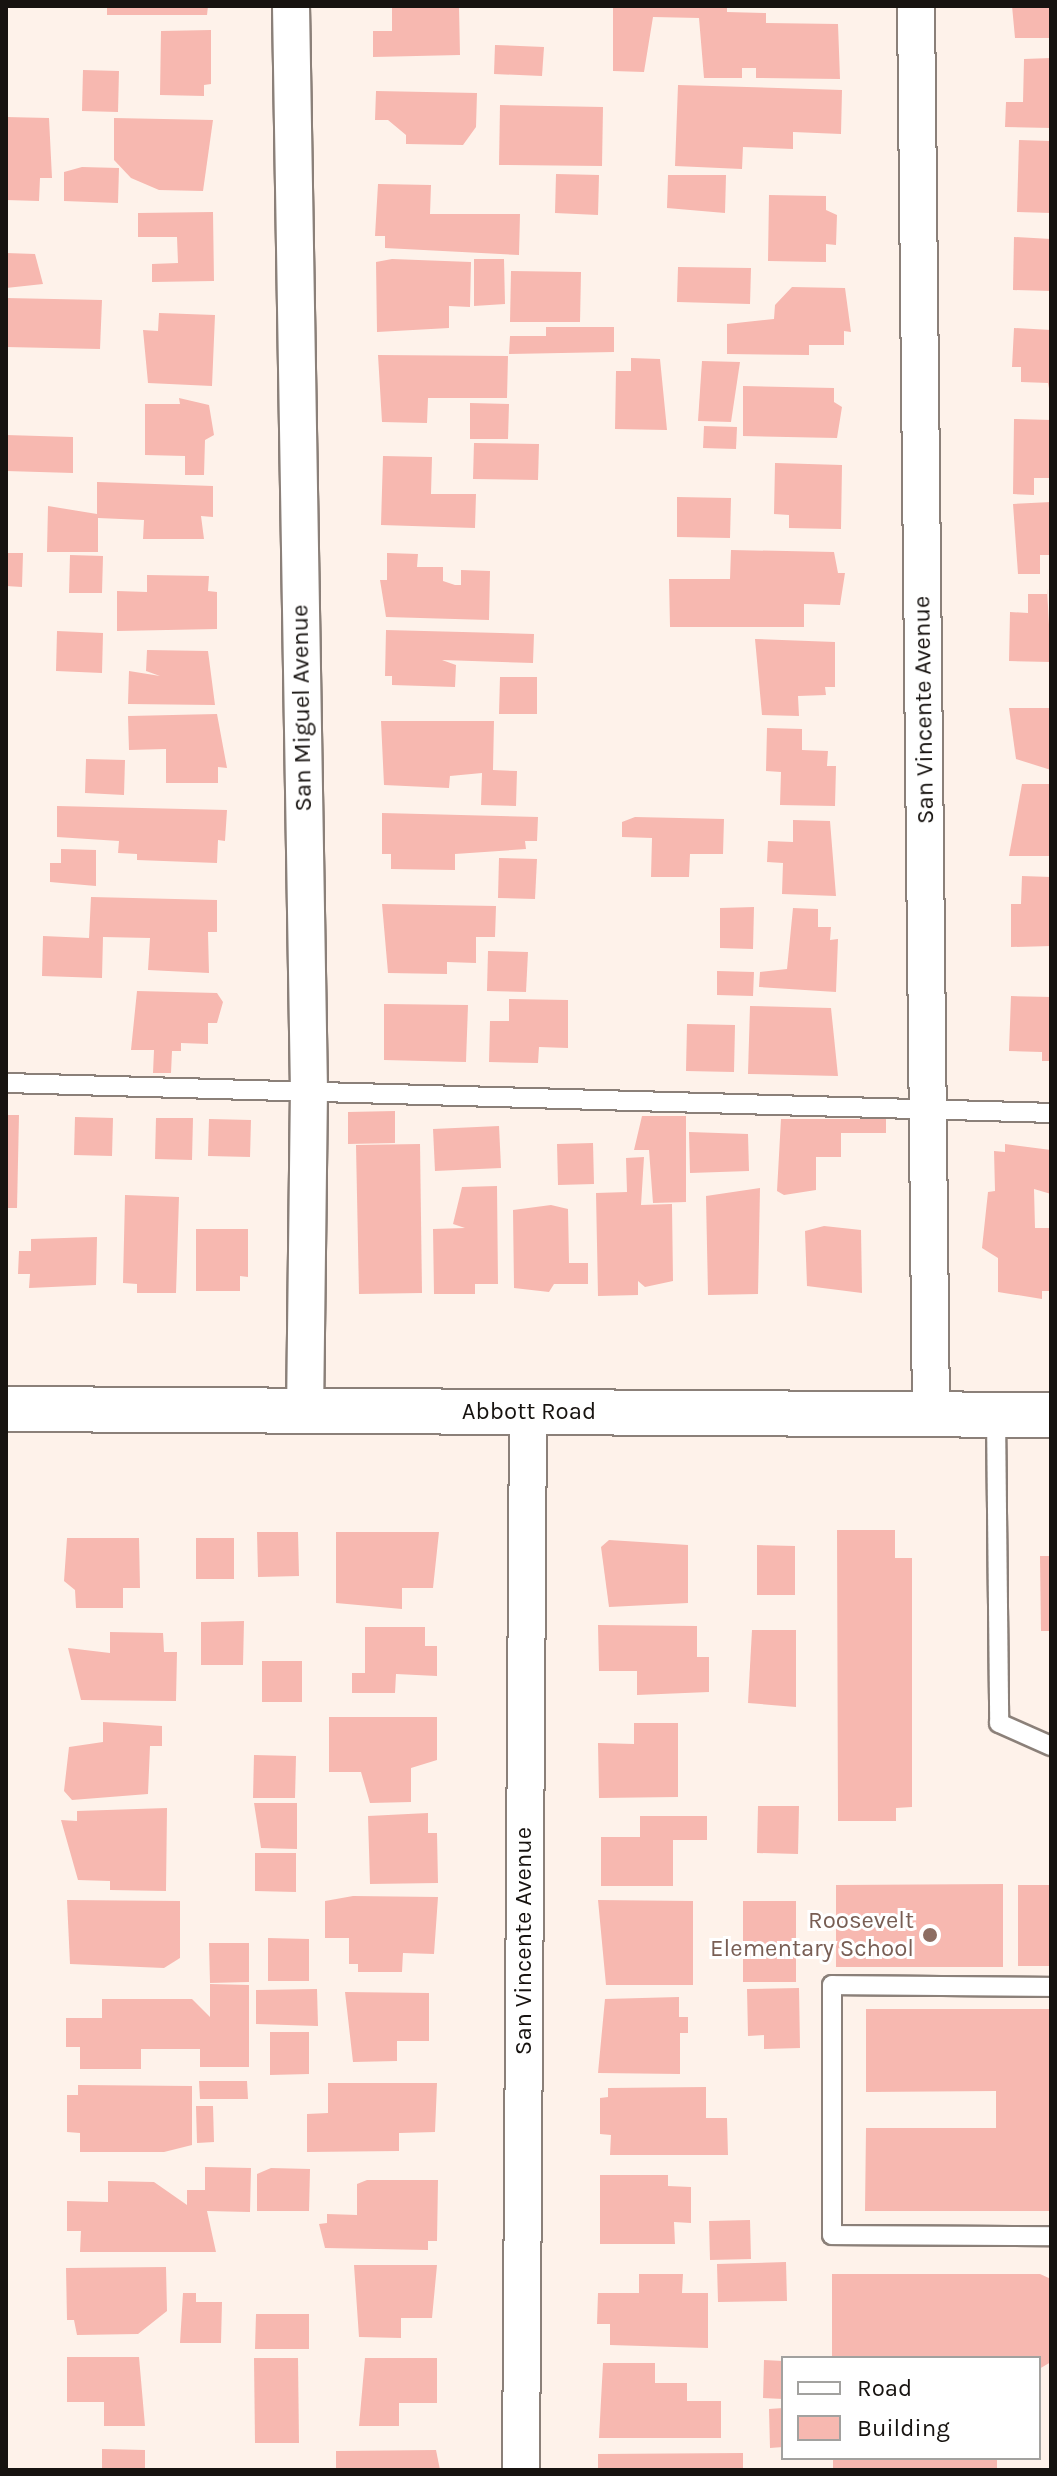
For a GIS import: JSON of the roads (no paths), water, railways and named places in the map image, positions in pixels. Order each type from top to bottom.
[{"type":"street","name":"San Miguel Avenue","points":[[291,6],[309,1088],[305,1411]]},
{"type":"street","name":"San Vincente Avenue","points":[[916,6],[931,1414]]},
{"type":"street","name":"Abbott Road","points":[[6,1409],[1051,1415]]},
{"type":"street","name":"San Vincente Avenue","points":[[521,2470],[528,1412]]},
{"type":"lane","points":[[6,1083],[309,1088],[1051,1113]]},
{"type":"lane","points":[[996,1415],[999,1723],[1051,1746]]},
{"type":"lane","points":[[1051,1987],[832,1985],[832,2235],[1051,2236]]},
{"type":"place","name":"Roosevelt Elementary School","points":[[930,1935]]}]
